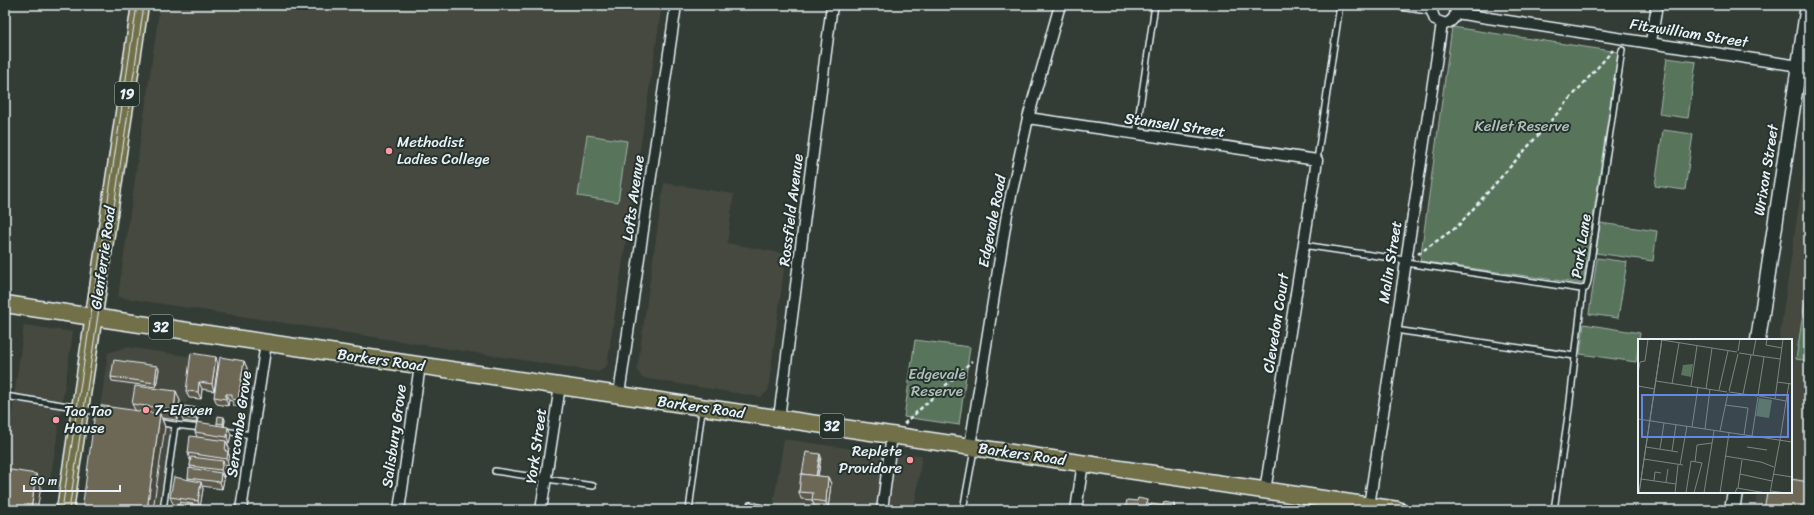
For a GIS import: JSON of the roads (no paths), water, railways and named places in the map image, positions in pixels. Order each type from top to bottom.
[{"type":"main road","name":"Glenferrie Road","points":[[65,510],[140,5]]},
{"type":"main road","name":"Barkers Road","points":[[5,304],[1398,510]]},
{"type":"street","name":"Lofts Avenue","points":[[619,394],[676,5]]},
{"type":"street","name":"Rossfield Avenue","points":[[779,418],[832,5]]},
{"type":"street","name":"Edgevale Road","points":[[972,447],[984,350],[1007,214],[1028,118],[1060,5]]},
{"type":"street","points":[[1403,5],[1433,7],[1435,20],[1442,23],[1452,20],[1455,9]]},
{"type":"street","points":[[1651,42],[1657,5]]},
{"type":"street","name":"Wrixon Street","points":[[1758,339],[1808,5]]},
{"type":"street","name":"Fitzwilliam Street","points":[[1455,9],[1799,66]]},
{"type":"street","name":"Malin Street","points":[[1369,506],[1442,23]]},
{"type":"street","name":"Stansell Street","points":[[1028,118],[1317,160]]},
{"type":"street","name":"Clevedon Court","points":[[1265,490],[1317,160]]},
{"type":"street","name":"Sercombe Grove","points":[[241,510],[266,343]]},
{"type":"street","name":"Salisbury Grove","points":[[399,510],[420,365]]},
{"type":"street","name":"York Street","points":[[541,510],[560,386]]},
{"type":"street","points":[[882,510],[892,435]]},
{"type":"street","points":[[1076,510],[1083,463]]},
{"type":"street","points":[[1732,510],[1735,493]]},
{"type":"lane","points":[[1136,134],[1155,5]]},
{"type":"lane","points":[[1317,160],[1340,5]]},
{"type":"lane","name":"Park Lane","points":[[1303,245],[1405,262],[1584,289],[1586,288],[1622,50]]},
{"type":"lane","points":[[1554,510],[1584,289]]},
{"type":"lane","points":[[1395,330],[1575,356]]},
{"type":"lane","points":[[5,396],[81,408],[106,414]]},
{"type":"lane","points":[[688,510],[703,407]]},
{"type":"lane","points":[[152,421],[206,429]]},
{"type":"lane","points":[[162,510],[175,424]]},
{"type":"lane","points":[[222,431],[252,435]]},
{"type":"lane","points":[[963,510],[972,447]]},
{"type":"lane","points":[[495,471],[593,486]]},
{"type":"lane","points":[[750,505],[772,510]]},
{"type":"tram line","points":[[62,510],[137,5]]},
{"type":"tram line","points":[[69,510],[144,5]]},
{"type":"place","name":"Methodist Ladies College","points":[[389,151]]},
{"type":"place","name":"7-Eleven","points":[[146,410]]},
{"type":"place","name":"Tao Tao House","points":[[56,420]]},
{"type":"place","name":"Replete Providore","points":[[910,460]]},
{"type":"park label","name":"Kellet Reserve","points":[[1522,126]]},
{"type":"park label","name":"Edgevale Reserve","points":[[937,382]]}]
